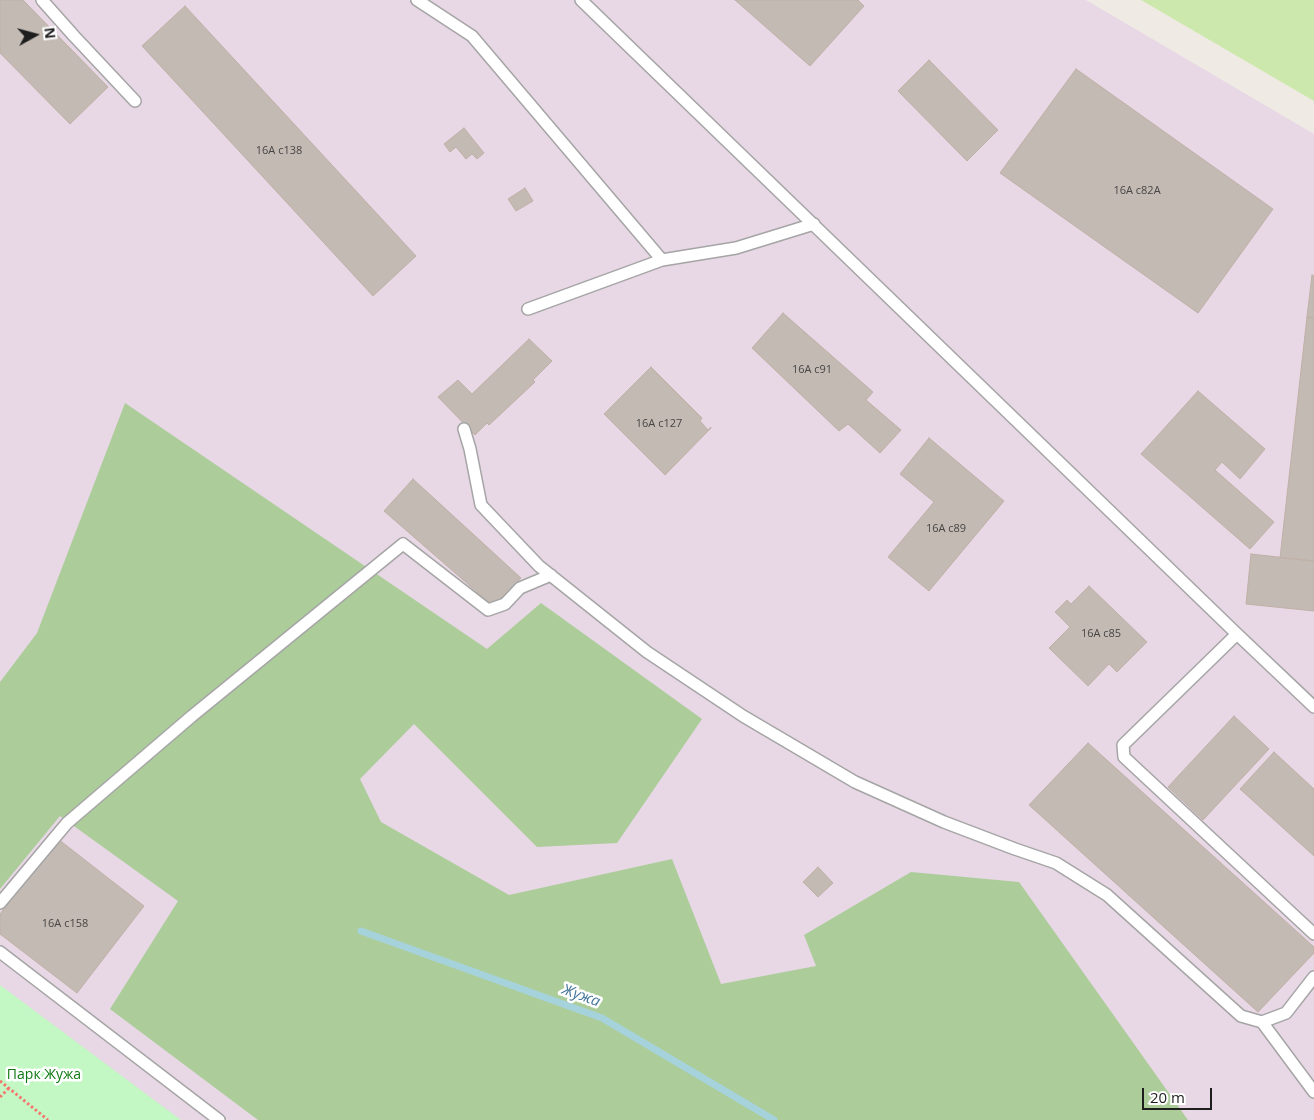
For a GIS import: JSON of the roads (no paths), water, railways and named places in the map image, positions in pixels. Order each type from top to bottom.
[{"type":"lane","points":[[42,0],[134,101]]},
{"type":"lane","points":[[417,0],[472,36],[662,260]]},
{"type":"lane","points":[[581,0],[1314,707]]},
{"type":"lane","points":[[528,309],[662,260],[736,248],[814,224]]},
{"type":"lane","points":[[464,429],[481,505],[539,566],[647,652],[743,716],[855,782],[944,822],[1056,863],[1107,895],[1241,1016],[1262,1022],[1286,1013],[1314,977]]},
{"type":"lane","points":[[0,903],[67,823],[192,716],[403,544],[488,610],[505,604],[520,588],[551,575]]},
{"type":"lane","points":[[1237,634],[1124,745],[1124,757],[1314,934]]},
{"type":"lane","points":[[0,952],[219,1120]]},
{"type":"lane","points":[[1262,1022],[1314,1092]]},
{"type":"waterway","name":"Жужа","points":[[361,931],[602,1018],[774,1120]]},
{"type":"park label","name":"Парк Жужа","points":[[44,1075]]}]
